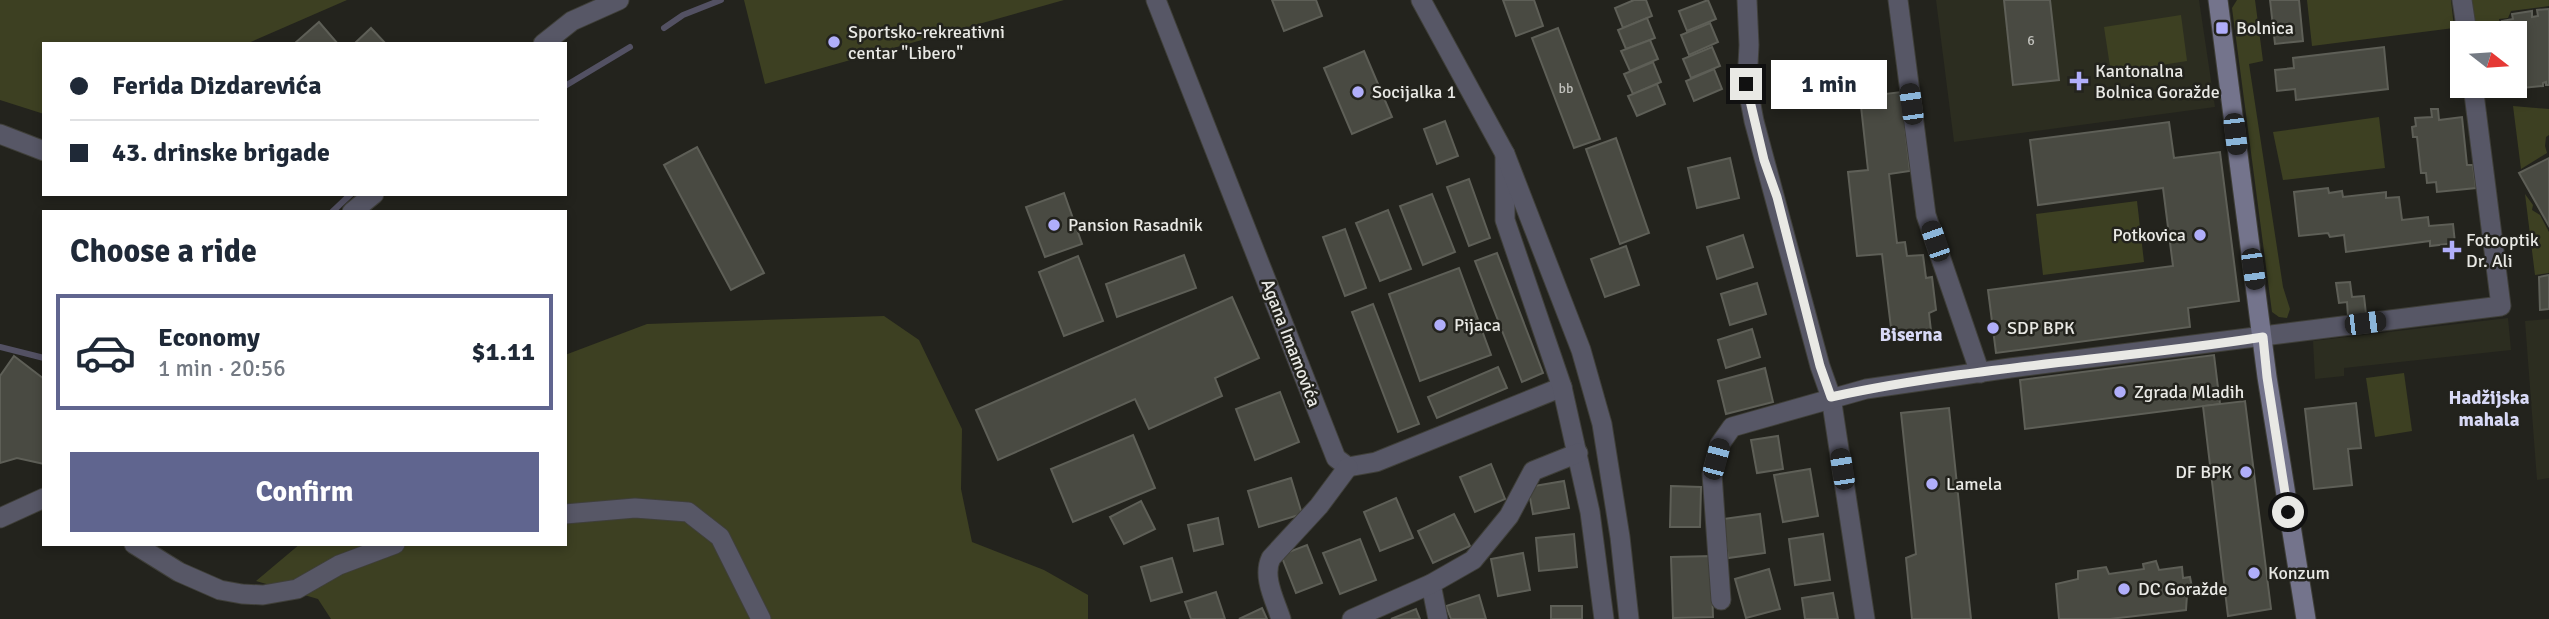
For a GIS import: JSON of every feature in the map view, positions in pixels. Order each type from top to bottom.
[{"type":"main road","points":[[2218,0],[2267,377],[2305,619]]},
{"type":"street","points":[[546,42],[572,21],[619,0]]},
{"type":"street","name":"Agana Imamovića","points":[[1156,0],[1336,458],[1348,467]]},
{"type":"street","points":[[1421,0],[1505,155],[1581,349],[1602,424],[1620,537],[1629,619]]},
{"type":"street","points":[[1747,0],[1749,45],[1746,84],[1820,366],[1831,397],[1865,619]]},
{"type":"street","points":[[1898,0],[1926,215],[1980,373]]},
{"type":"street","points":[[2462,0],[2465,21]]},
{"type":"street","points":[[1721,600],[1712,474],[1720,444],[1732,427],[1866,389],[2501,306],[2475,98]]},
{"type":"street","points":[[0,134],[42,150]]},
{"type":"street","points":[[1505,155],[1505,220],[1562,387],[1592,526],[1604,619]]},
{"type":"street","points":[[354,210],[372,196]]},
{"type":"street","points":[[1281,619],[1267,567],[1271,558],[1319,506],[1348,467],[1376,463],[1562,387]]},
{"type":"street","points":[[1352,619],[1431,584],[1473,560],[1509,516],[1534,471],[1578,453]]},
{"type":"street","points":[[0,518],[42,499]]},
{"type":"street","points":[[567,514],[635,508],[688,512],[720,537],[761,619]]},
{"type":"street","points":[[137,546],[179,572],[220,590],[263,595],[297,589],[339,565],[390,546]]},
{"type":"street","points":[[1431,584],[1438,619]]},
{"type":"shaded area","name":"Kantonalna Bolnica Goražde","points":[[1936,0],[2199,0],[2215,107],[1954,142]]},
{"type":"shaded area","points":[[2508,318],[2511,350],[2344,368],[2344,376],[2315,379],[2313,341]]},
{"type":"shaded area","points":[[2549,319],[2549,478],[2537,480],[2525,321]]},
{"type":"green space","points":[[0,0],[347,0],[251,42],[42,42],[42,113],[0,100]]},
{"type":"green space","name":"Sportsko-rekreativni centar \"Libero\"","points":[[744,0],[1064,0],[765,84]]},
{"type":"green space","points":[[2237,0],[2255,0],[2263,61],[2249,64],[2283,287],[2290,309],[2287,318],[2272,312],[2232,8]]},
{"type":"green space","points":[[2307,0],[2451,0],[2453,21],[2450,21],[2450,29],[2312,46]]},
{"type":"green space","points":[[2471,0],[2549,0],[2549,6],[2511,11],[2508,18],[2499,21],[2474,21]]},
{"type":"green space","points":[[2181,15],[2187,61],[2111,73],[2104,27]]},
{"type":"green space","points":[[2513,106],[2549,109],[2549,135],[2546,137],[2545,146],[2547,153],[2521,169]]},
{"type":"green space","points":[[2379,117],[2385,168],[2283,180],[2273,132]]},
{"type":"green space","points":[[2525,194],[2533,205],[2532,210],[2540,215],[2549,232],[2549,273],[2535,275]]},
{"type":"green space","points":[[2137,201],[2144,262],[2043,275],[2036,214]]},
{"type":"green space","points":[[884,316],[919,340],[962,429],[961,489],[972,542],[1044,570],[1088,595],[1088,619],[331,619],[318,599],[256,581],[298,546],[567,546],[567,354],[647,324]]},
{"type":"green space","points":[[2404,373],[2412,431],[2375,437],[2366,378]]},
{"type":"building","points":[[1272,0],[1316,0],[1322,16],[1284,31]]},
{"type":"building","points":[[1503,0],[1534,0],[1543,26],[1516,36]]},
{"type":"building","points":[[1634,0],[1646,0],[1652,16],[1623,28],[1615,8]]},
{"type":"building","points":[[1708,0],[1716,19],[1687,31],[1679,11]]},
{"type":"building","points":[[2004,0],[2050,0],[2059,80],[2013,85]]},
{"type":"building","points":[[2270,0],[2299,0],[2303,41],[2275,44]]},
{"type":"building","points":[[2549,9],[2549,85],[2546,85],[2546,82],[2543,86],[2527,88],[2527,21],[2502,21],[2513,19],[2512,14],[2532,11],[2532,17],[2538,16],[2537,10]]},
{"type":"building","points":[[1647,18],[1655,38],[1626,49],[1618,30]]},
{"type":"building","points":[[319,22],[336,42],[296,42]]},
{"type":"building","points":[[1710,23],[1718,42],[1689,55],[1681,35]]},
{"type":"building","points":[[371,28],[384,42],[356,42]]},
{"type":"building","points":[[1558,28],[1600,139],[1574,148],[1532,38]]},
{"type":"building","points":[[1650,40],[1658,59],[1630,71],[1621,51]]},
{"type":"building","points":[[1712,47],[1720,66],[1691,78],[1683,59]]},
{"type":"building","points":[[2384,47],[2388,89],[2296,100],[2295,89],[2277,91],[2275,70],[2294,68],[2293,58]]},
{"type":"building","name":"Socijalka 1","points":[[1364,51],[1392,117],[1352,134],[1324,68]]},
{"type":"building","points":[[1653,62],[1661,82],[1633,94],[1624,74]]},
{"type":"building","points":[[1714,69],[1722,89],[1694,101],[1686,81]]},
{"type":"building","points":[[1657,84],[1665,104],[1637,116],[1628,96]]},
{"type":"building","points":[[1901,92],[1910,171],[1889,174],[1897,243],[1905,242],[1907,256],[1923,255],[1926,278],[1932,277],[1936,310],[1929,313],[1931,331],[1892,336],[1882,254],[1857,256],[1848,172],[1868,170],[1860,97]]},
{"type":"building","points":[[2431,109],[2438,109],[2439,120],[2462,117],[2467,165],[2473,165],[2476,188],[2437,192],[2436,182],[2427,183],[2426,173],[2421,173],[2417,137],[2413,137],[2412,127],[2416,126],[2415,118],[2432,117]]},
{"type":"building","points":[[1445,121],[1458,156],[1437,164],[1424,129]]},
{"type":"building","name":"Potkovica","points":[[2169,122],[2174,158],[2220,152],[2239,301],[2188,308],[2190,327],[1996,353],[1988,290],[2173,266],[2163,188],[2038,205],[2030,140]]},
{"type":"building","points":[[1616,138],[1649,233],[1620,244],[1586,149]]},
{"type":"building","points":[[697,147],[764,273],[731,290],[664,165]]},
{"type":"building","points":[[1730,158],[1739,198],[1697,208],[1688,168]]},
{"type":"building","points":[[2549,158],[2549,226],[2519,173]]},
{"type":"building","points":[[1469,179],[1490,238],[1469,246],[1447,187]]},
{"type":"building","points":[[2328,188],[2329,193],[2342,191],[2343,197],[2386,192],[2386,198],[2399,197],[2402,220],[2428,217],[2429,226],[2453,224],[2455,243],[2430,246],[2430,241],[2346,252],[2344,235],[2330,237],[2328,233],[2299,236],[2294,192]]},
{"type":"building","name":"Pansion Rasadnik","points":[[1064,193],[1082,244],[1045,257],[1026,207]]},
{"type":"building","points":[[1432,194],[1455,252],[1423,265],[1400,206]]},
{"type":"building","points":[[1388,210],[1411,269],[1380,281],[1356,223]]},
{"type":"building","points":[[1345,229],[1366,288],[1345,296],[1323,237]]},
{"type":"building","points":[[1743,235],[1753,267],[1717,279],[1707,247]]},
{"type":"building","points":[[1626,246],[1639,285],[1605,297],[1591,259]]},
{"type":"building","points":[[1497,253],[1543,373],[1522,382],[1475,261]]},
{"type":"building","points":[[1184,255],[1196,288],[1117,317],[1106,284]]},
{"type":"building","points":[[1078,256],[1103,321],[1064,336],[1039,272]]},
{"type":"building","name":"Pijaca","points":[[1459,268],[1491,355],[1420,381],[1389,294]]},
{"type":"building","points":[[2549,275],[2549,309],[2540,310],[2539,277]]},
{"type":"building","points":[[2350,282],[2352,297],[2364,296],[2366,314],[2348,316],[2347,302],[2339,303],[2336,283]]},
{"type":"building","points":[[1757,283],[1766,314],[1730,325],[1721,294]]},
{"type":"building","points":[[1232,297],[1259,358],[1215,378],[1222,396],[1149,429],[1135,399],[998,460],[976,410]]},
{"type":"building","points":[[1373,304],[1419,424],[1398,432],[1352,312]]},
{"type":"building","points":[[1752,329],[1760,357],[1726,368],[1718,340]]},
{"type":"building","name":"Zgrada Mladih","points":[[2214,355],[2220,404],[2025,429],[2020,380]]},
{"type":"building","points":[[14,356],[42,377],[42,464],[17,458],[0,463],[0,376]]},
{"type":"building","points":[[1498,367],[1507,388],[1437,418],[1428,397]]},
{"type":"building","points":[[1765,368],[1773,402],[1726,414],[1718,381]]},
{"type":"building","points":[[1280,392],[1299,442],[1255,460],[1236,409]]},
{"type":"building","points":[[2245,401],[2271,609],[2228,616],[2203,406]]},
{"type":"building","points":[[2356,403],[2361,448],[2348,449],[2352,485],[2314,489],[2305,409]]},
{"type":"building","name":"Lamela","points":[[1949,408],[1971,619],[1912,619],[1906,558],[1916,554],[1901,413]]},
{"type":"building","points":[[1133,435],[1155,488],[1073,522],[1051,469]]},
{"type":"building","points":[[1778,436],[1783,469],[1757,473],[1751,440]]},
{"type":"building","points":[[1491,464],[1505,499],[1475,512],[1460,477]]},
{"type":"building","points":[[1810,469],[1818,516],[1783,522],[1774,475]]},
{"type":"building","points":[[1291,478],[1302,514],[1259,527],[1248,491]]},
{"type":"building","points":[[1564,481],[1569,508],[1533,514],[1528,487]]},
{"type":"building","points":[[1671,486],[1701,487],[1700,527],[1670,527]]},
{"type":"building","points":[[1396,498],[1413,538],[1380,551],[1364,512]]},
{"type":"building","points":[[1141,501],[1155,529],[1124,544],[1110,517]]},
{"type":"building","points":[[1454,514],[1470,546],[1433,563],[1418,531]]},
{"type":"building","points":[[1760,514],[1765,553],[1728,558],[1723,519]]},
{"type":"building","points":[[1218,518],[1223,544],[1194,551],[1188,525]]},
{"type":"building","points":[[1574,534],[1577,567],[1539,571],[1536,538]]},
{"type":"building","points":[[1823,534],[1830,580],[1795,585],[1789,539]]},
{"type":"building","points":[[1360,539],[1376,580],[1340,594],[1323,553]]},
{"type":"building","points":[[1307,545],[1322,583],[1296,593],[1281,555]]},
{"type":"building","points":[[1523,553],[1530,590],[1498,596],[1491,559]]},
{"type":"building","points":[[1711,556],[1713,617],[1673,618],[1671,557]]},
{"type":"building","points":[[1172,558],[1182,592],[1151,601],[1141,567]]},
{"type":"building","name":"DC Goražde","points":[[2156,561],[2159,570],[2182,567],[2183,578],[2190,577],[2193,593],[2187,595],[2186,610],[2110,619],[2059,619],[2056,584],[2078,579],[2078,571],[2106,567],[2109,574],[2144,569],[2143,564]]},
{"type":"building","points":[[1769,569],[1780,609],[1746,618],[1735,579]]},
{"type":"building","points":[[1216,592],[1225,619],[1191,619],[1185,602]]},
{"type":"building","points":[[1833,593],[1838,619],[1805,619],[1802,598]]},
{"type":"building","points":[[1479,595],[1486,619],[1451,619],[1446,606]]},
{"type":"building","points":[[1551,606],[1582,606],[1582,619],[1551,619]]},
{"type":"building","points":[[1262,608],[1267,619],[1239,619]]},
{"type":"building","points":[[1416,609],[1420,619],[1391,619]]},
{"type":"waterway","points":[[664,28],[683,15],[721,0]]},
{"type":"waterway","points":[[567,85],[630,47]]},
{"type":"waterway","points":[[334,210],[349,196]]},
{"type":"waterway","points":[[0,347],[42,358]]},
{"type":"place","name":"Bolnica","points":[[2222,28]]},
{"type":"place","name":"Sportsko-rekreativni centar \"Libero\"","points":[[834,42]]},
{"type":"place","name":"Kantonalna Bolnica Goražde","points":[[2079,81]]},
{"type":"place","name":"Socijalka 1","points":[[1358,92]]},
{"type":"place","name":"Pansion Rasadnik","points":[[1054,225]]},
{"type":"place","name":"Potkovica","points":[[2200,235]]},
{"type":"place","name":"Fotooptik Dr. Ali","points":[[2452,250]]},
{"type":"place","name":"Pijaca","points":[[1440,325]]},
{"type":"place","name":"SDP BPK","points":[[1993,328]]},
{"type":"place","name":"Zgrada Mladih","points":[[2120,392]]},
{"type":"place","name":"DF BPK","points":[[2246,472]]},
{"type":"place","name":"Lamela","points":[[1932,484]]},
{"type":"place","name":"Konzum","points":[[2254,573]]},
{"type":"place","name":"DC Goražde","points":[[2124,589]]},
{"type":"district","name":"Biserna","points":[[1911,334]]},
{"type":"district","name":"Hadžijska mahala","points":[[2489,408]]},
{"type":"route","points":[[1746,84],[1764,160],[1777,197],[1820,366],[1831,397],[1866,389],[2010,368],[2263,337],[2288,512]]}]
